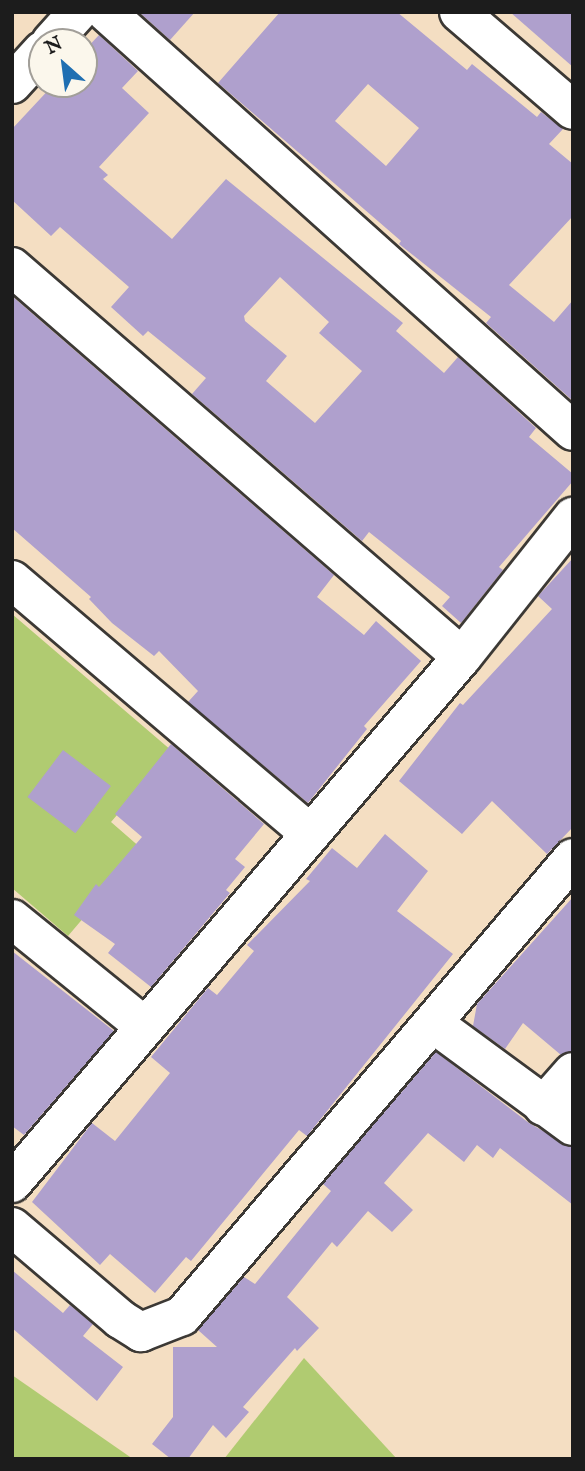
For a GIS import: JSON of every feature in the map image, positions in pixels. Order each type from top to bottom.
[{"type":"street","points":[[64,28],[78,12]]},
{"type":"street","points":[[106,12],[573,431]]},
{"type":"street","points":[[459,12],[573,110]]},
{"type":"street","points":[[12,84],[28,66]]},
{"type":"street","points":[[12,267],[462,657]]},
{"type":"street","points":[[12,1183],[462,657],[573,517]]},
{"type":"street","points":[[12,580],[310,834]]},
{"type":"street","points":[[12,1227],[120,1319],[141,1332],[160,1328],[182,1316],[573,858]]},
{"type":"street","points":[[12,919],[144,1026]]},
{"type":"street","points":[[434,1024],[558,1116],[573,1072]]},
{"type":"green space","points":[[12,614],[172,751],[111,822],[142,849],[68,936],[12,888]]},
{"type":"green space","points":[[304,1358],[397,1459],[224,1459]]},
{"type":"green space","points":[[12,1375],[133,1459],[12,1459]]},
{"type":"building","points":[[139,12],[195,12],[170,40]]},
{"type":"building","points":[[280,12],[397,12],[467,70],[472,64],[537,117],[541,112],[563,129],[549,144],[573,164],[573,216],[509,285],[554,322],[573,300],[573,401],[486,323],[491,317],[399,244],[401,241],[218,83]],"holes":[[[368,84],[419,128],[386,166],[335,121]]]},
{"type":"building","points":[[510,12],[573,12],[573,67]]},
{"type":"building","points":[[99,35],[138,71],[122,88],[149,113],[99,167],[108,175],[103,179],[172,239],[226,179],[403,323],[396,331],[444,373],[458,357],[536,428],[529,437],[573,474],[573,481],[499,567],[503,570],[461,623],[442,606],[450,597],[369,532],[362,541],[192,394],[206,378],[148,331],[143,336],[111,307],[129,287],[60,227],[51,236],[12,200],[12,129],[41,98],[98,98]],"holes":[[[280,277],[329,322],[319,333],[362,371],[315,423],[266,381],[287,356],[245,321],[244,316]]]},
{"type":"building","points":[[12,296],[334,575],[317,597],[364,635],[376,621],[421,661],[364,726],[367,729],[308,803],[188,702],[198,691],[159,651],[154,656],[112,623],[89,599],[91,597],[12,528]]},
{"type":"building","points":[[573,558],[573,827],[547,854],[492,801],[462,834],[399,781],[460,703],[463,705],[552,609],[538,596]]},
{"type":"building","points":[[171,744],[264,824],[235,859],[245,867],[226,890],[230,893],[151,987],[108,953],[115,944],[74,915],[96,884],[99,887],[142,837],[115,814]]},
{"type":"building","points":[[63,750],[111,786],[75,833],[27,797]]},
{"type":"building","points":[[385,834],[428,871],[397,911],[453,954],[307,1136],[299,1130],[191,1261],[186,1257],[155,1293],[110,1254],[100,1265],[32,1202],[92,1123],[115,1141],[170,1073],[151,1057],[208,988],[217,995],[254,951],[247,945],[310,881],[306,879],[332,848],[357,868]]},
{"type":"building","points":[[573,897],[573,1051],[561,1055],[523,1023],[505,1049],[473,1026],[477,1004]]},
{"type":"building","points":[[12,951],[114,1031],[24,1135],[12,1126]]},
{"type":"building","points":[[436,1052],[529,1123],[573,1148],[573,1205],[500,1148],[493,1158],[477,1145],[464,1162],[428,1133],[384,1183],[413,1210],[392,1232],[368,1211],[337,1247],[332,1242],[287,1297],[319,1328],[297,1351],[295,1348],[243,1407],[249,1412],[226,1438],[213,1425],[188,1459],[171,1459],[152,1444],[173,1417],[173,1347],[217,1347],[198,1330],[244,1277],[255,1284],[331,1191],[323,1184]]},
{"type":"building","points":[[12,1270],[63,1313],[70,1305],[93,1324],[83,1336],[123,1367],[97,1401],[12,1328]]}]
